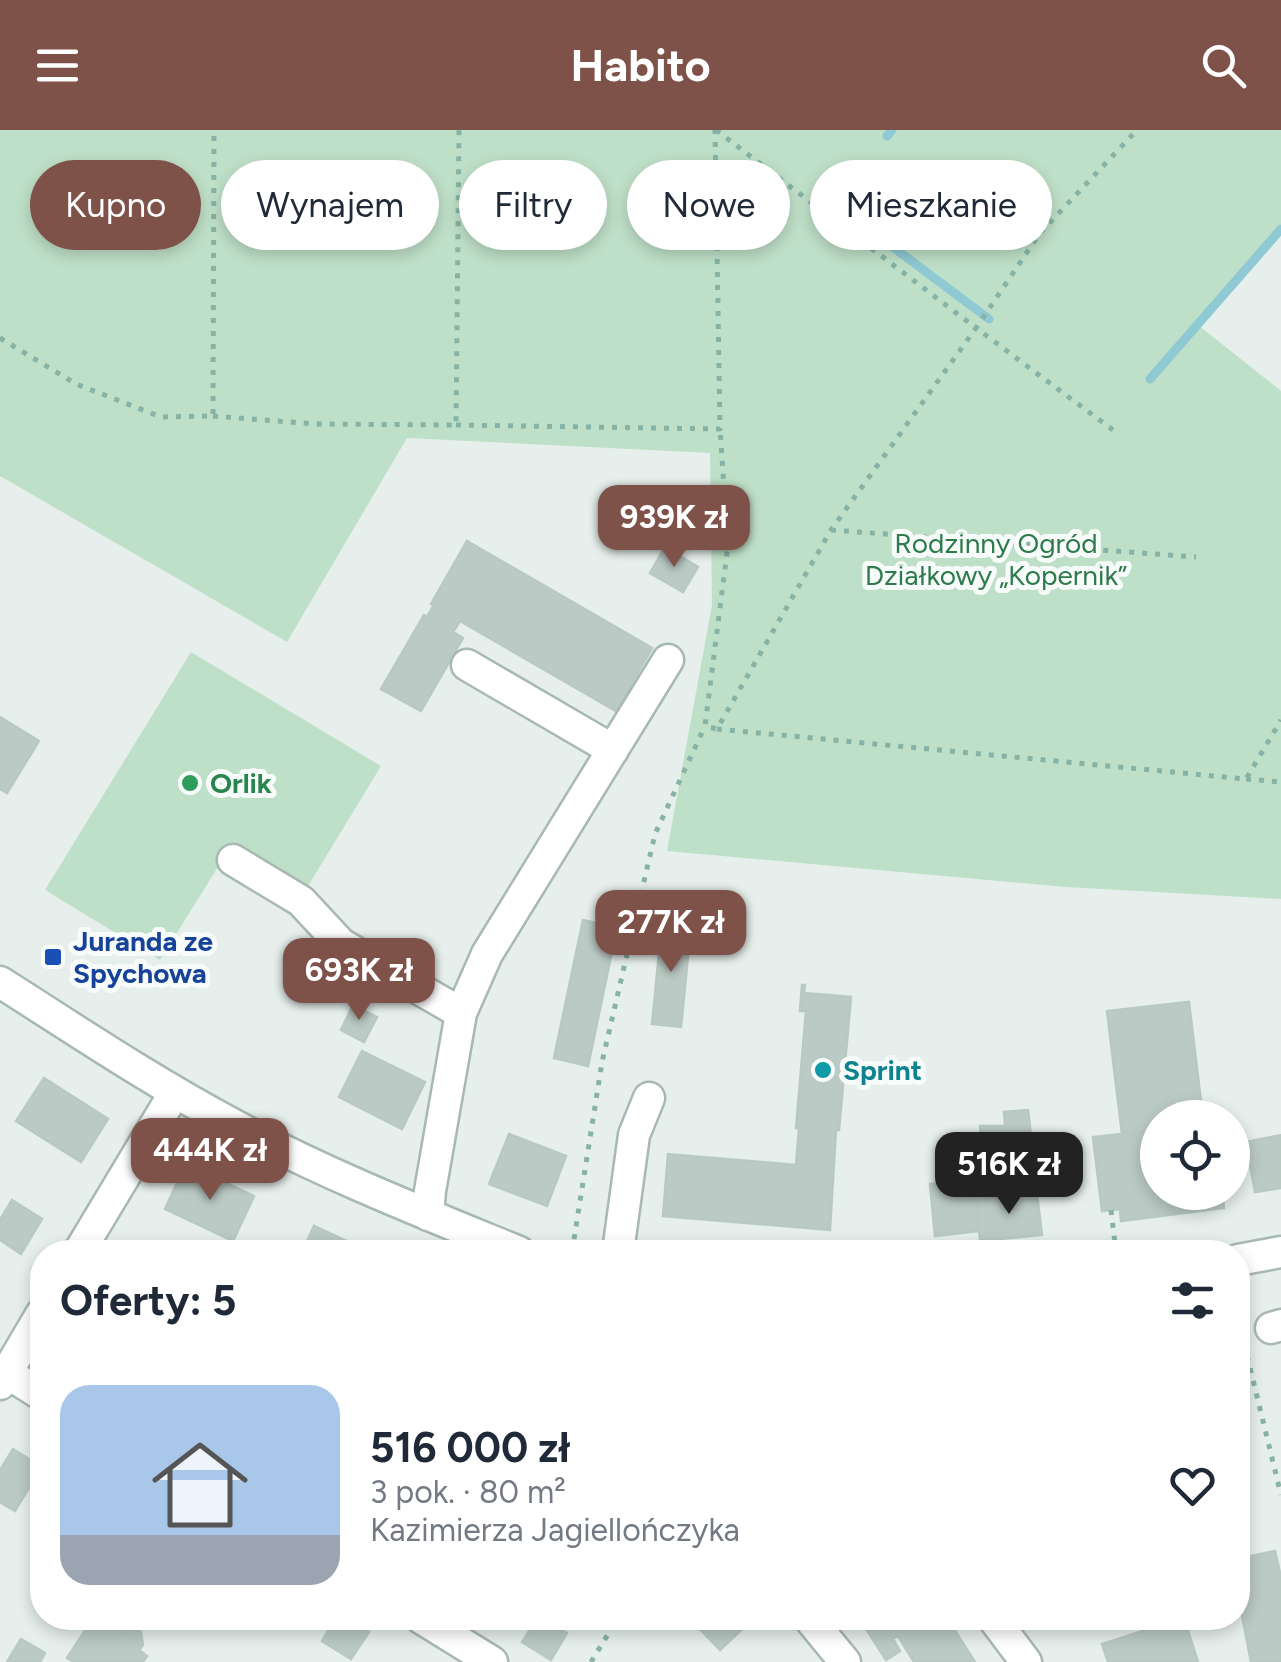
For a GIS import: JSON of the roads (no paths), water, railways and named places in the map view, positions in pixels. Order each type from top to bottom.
[{"type":"street","points":[[428,1215],[462,1013],[487,954],[668,660]]},
{"type":"street","points":[[467,664],[613,750]]},
{"type":"street","points":[[234,860],[301,901],[341,944],[462,1013]]},
{"type":"street","points":[[0,982],[237,1127],[489,1240]]},
{"type":"street","points":[[86,1240],[175,1092]]},
{"type":"street","points":[[620,1240],[634,1135],[649,1098]]},
{"type":"street","points":[[1250,1258],[1281,1252]]},
{"type":"street","points":[[30,1334],[4,1378],[30,1390]]},
{"type":"street","points":[[440,1630],[492,1662]]},
{"type":"street","points":[[819,1630],[845,1662]]},
{"type":"street","points":[[1002,1630],[1026,1662]]},
{"type":"waterway","points":[[887,136],[892,130]]},
{"type":"waterway","points":[[1150,379],[1281,229]]},
{"type":"waterway","points":[[897,250],[989,319]]},
{"type":"place","name":"Orlik","points":[[190,783]]},
{"type":"place","name":"Juranda ze Spychowa","points":[[53,957]]},
{"type":"place","name":"Sprint","points":[[823,1070]]},
{"type":"park label","name":"Rodzinny Ogród Działkowy „Kopernik”","points":[[996,559]]}]
